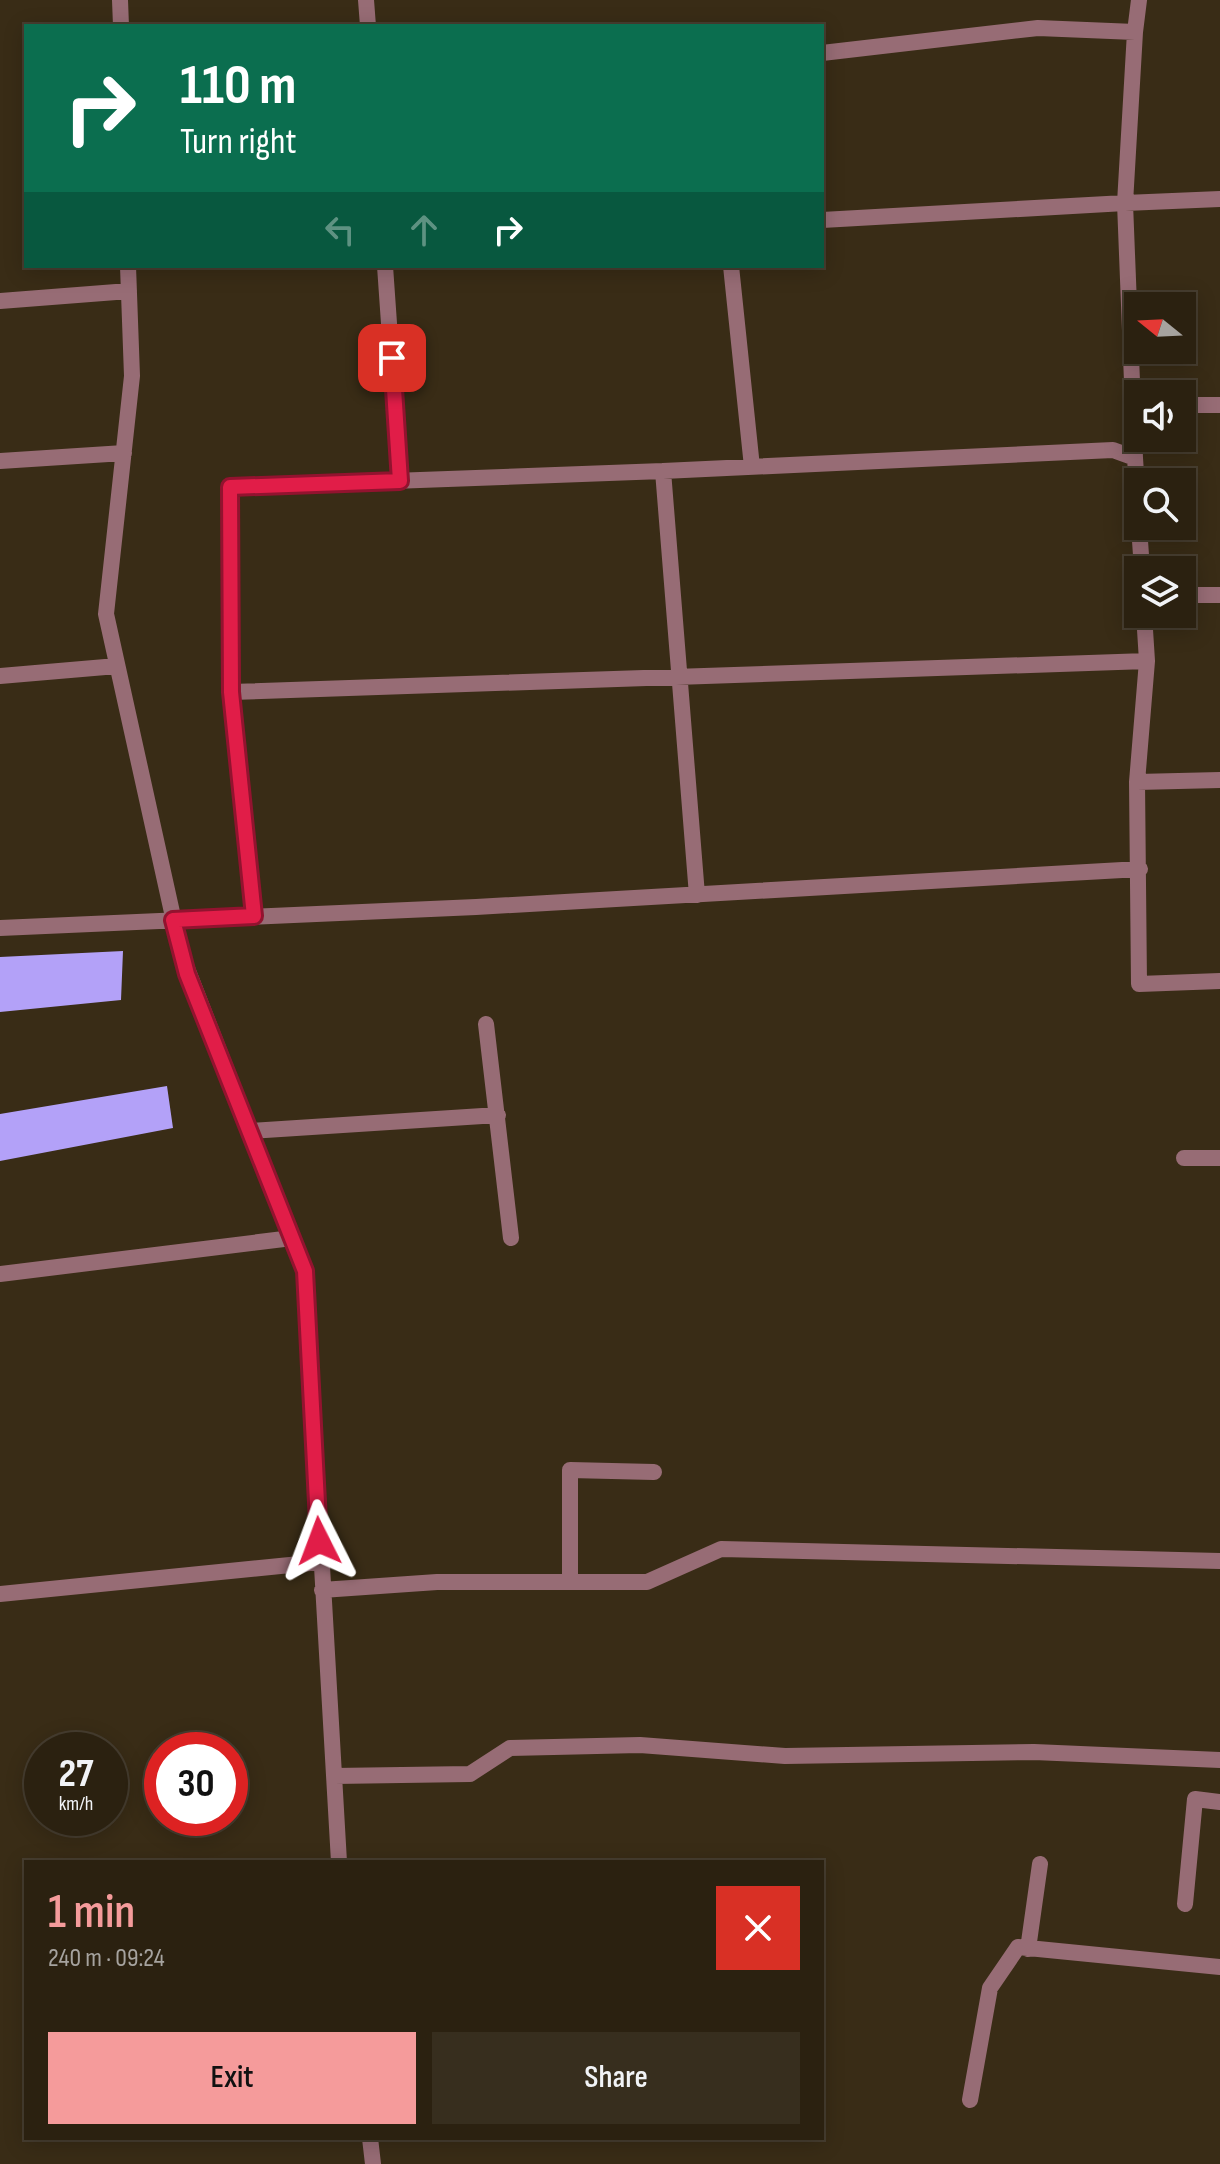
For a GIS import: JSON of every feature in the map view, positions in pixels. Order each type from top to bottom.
[{"type":"street","points":[[120,0],[121,24]]},
{"type":"street","points":[[366,0],[368,24]]},
{"type":"street","points":[[1135,380],[1125,203],[1139,0]]},
{"type":"street","points":[[824,53],[1038,28],[1135,32]]},
{"type":"street","points":[[824,220],[1220,199]]},
{"type":"street","points":[[128,268],[132,376],[106,614],[187,974],[305,1271],[339,1860]]},
{"type":"street","points":[[385,268],[400,481]]},
{"type":"street","points":[[731,268],[752,467]]},
{"type":"street","points":[[0,301],[129,291]]},
{"type":"street","points":[[1196,405],[1220,405]]},
{"type":"street","points":[[254,916],[231,692],[230,487],[1113,450],[1135,458]]},
{"type":"street","points":[[1135,452],[1136,468]]},
{"type":"street","points":[[0,461],[124,453]]},
{"type":"street","points":[[663,471],[697,895]]},
{"type":"street","points":[[1196,595],[1220,595]]},
{"type":"street","points":[[1145,628],[1147,661],[1137,782],[1139,984],[1220,981]]},
{"type":"street","points":[[231,692],[1147,661]]},
{"type":"street","points":[[0,676],[117,666]]},
{"type":"street","points":[[1137,782],[1220,780]]},
{"type":"street","points":[[0,928],[697,895],[1140,869]]},
{"type":"street","points":[[486,1024],[511,1238]]},
{"type":"street","points":[[249,1131],[498,1115]]},
{"type":"street","points":[[1184,1158],[1220,1158]]},
{"type":"street","points":[[0,1274],[292,1238]]},
{"type":"street","points":[[570,1582],[570,1470],[654,1472]]},
{"type":"street","points":[[322,1590],[437,1582],[647,1582],[721,1549],[1220,1561]]},
{"type":"street","points":[[0,1594],[320,1562]]},
{"type":"street","points":[[334,1776],[470,1774],[510,1748],[626,1746],[785,1756],[1034,1752],[1220,1760]]},
{"type":"street","points":[[1185,1904],[1195,1799],[1220,1802]]},
{"type":"street","points":[[1028,1949],[1040,1864]]},
{"type":"street","points":[[970,2100],[990,1988],[1018,1947],[1220,1967]]},
{"type":"street","points":[[370,2140],[373,2164]]},
{"type":"building","points":[[123,951],[121,1000],[0,1012],[0,957]]},
{"type":"building","points":[[167,1086],[173,1128],[0,1161],[0,1114]]},
{"type":"route","points":[[319,1541],[305,1271],[187,974],[173,920],[254,916],[231,692],[230,487],[400,481],[392,358]]}]
